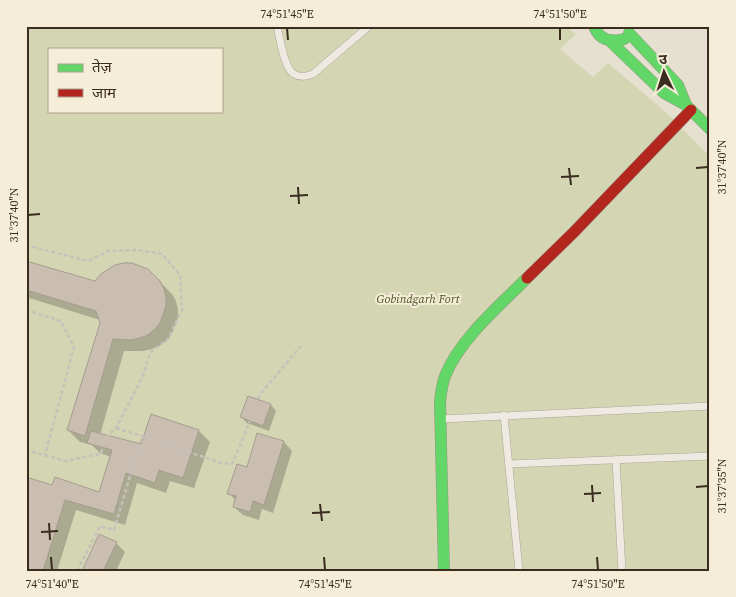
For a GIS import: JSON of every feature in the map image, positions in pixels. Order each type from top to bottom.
[{"type":"street","points":[[594,26],[600,37],[612,42],[624,38],[631,30],[678,86],[689,107],[710,129]]},
{"type":"street","points":[[612,42],[664,93],[689,107]]},
{"type":"street","points":[[444,571],[440,402],[445,376],[461,348],[484,321],[574,232],[689,107]]},
{"type":"lane","points":[[276,26],[286,63],[292,73],[305,77],[313,74],[369,26]]},
{"type":"lane","points":[[440,419],[710,406]]},
{"type":"lane","points":[[504,415],[519,571]]},
{"type":"lane","points":[[509,464],[710,456]]},
{"type":"lane","points":[[616,460],[622,571]]},
{"type":"path","points":[[26,245],[88,261],[109,251],[138,250],[162,254],[180,275],[182,310],[168,339],[150,353],[143,376],[116,428],[107,436]]},
{"type":"path","points":[[26,310],[61,321],[74,347],[46,455]]},
{"type":"path","points":[[258,399],[274,376],[302,346]]},
{"type":"path","points":[[163,443],[232,464],[250,421]]},
{"type":"path","points":[[116,428],[151,439]]},
{"type":"path","points":[[77,571],[100,526],[114,530],[142,436]]},
{"type":"path","points":[[26,450],[65,461],[101,454],[104,447]]},
{"type":"green space","name":"Gobindgarh Fort","points":[[26,26],[564,26],[576,34],[560,49],[593,77],[608,63],[670,116],[710,157],[710,571],[26,571]]},
{"type":"building","points":[[26,261],[95,281],[101,274],[115,265],[132,263],[148,269],[160,281],[164,289],[166,306],[160,323],[155,329],[148,335],[140,338],[131,340],[113,339],[85,436],[67,430],[100,323],[96,311],[26,290]]},
{"type":"building","points":[[248,396],[271,404],[263,426],[240,417]]},
{"type":"building","points":[[151,414],[199,430],[183,478],[159,470],[155,483],[126,473],[114,514],[65,500],[43,571],[26,571],[26,477],[52,485],[55,477],[99,492],[112,450],[87,443],[91,431],[141,444]]},
{"type":"building","points":[[257,433],[284,441],[264,505],[253,501],[250,512],[233,507],[236,496],[227,494],[237,464],[247,467]]},
{"type":"building","points":[[99,534],[117,542],[103,571],[82,571]]},
{"type":"traffic: fast","points":[[594,26],[596,31],[606,39],[614,41],[624,39]]},
{"type":"traffic: fast","points":[[629,33],[678,85],[686,105]]},
{"type":"traffic: fast","points":[[611,42],[664,93],[686,105],[710,129]]},
{"type":"traffic: fast","points":[[444,571],[440,402],[444,379],[452,362],[470,336],[527,278]]},
{"type":"traffic: jam","points":[[527,278],[691,110]]}]
